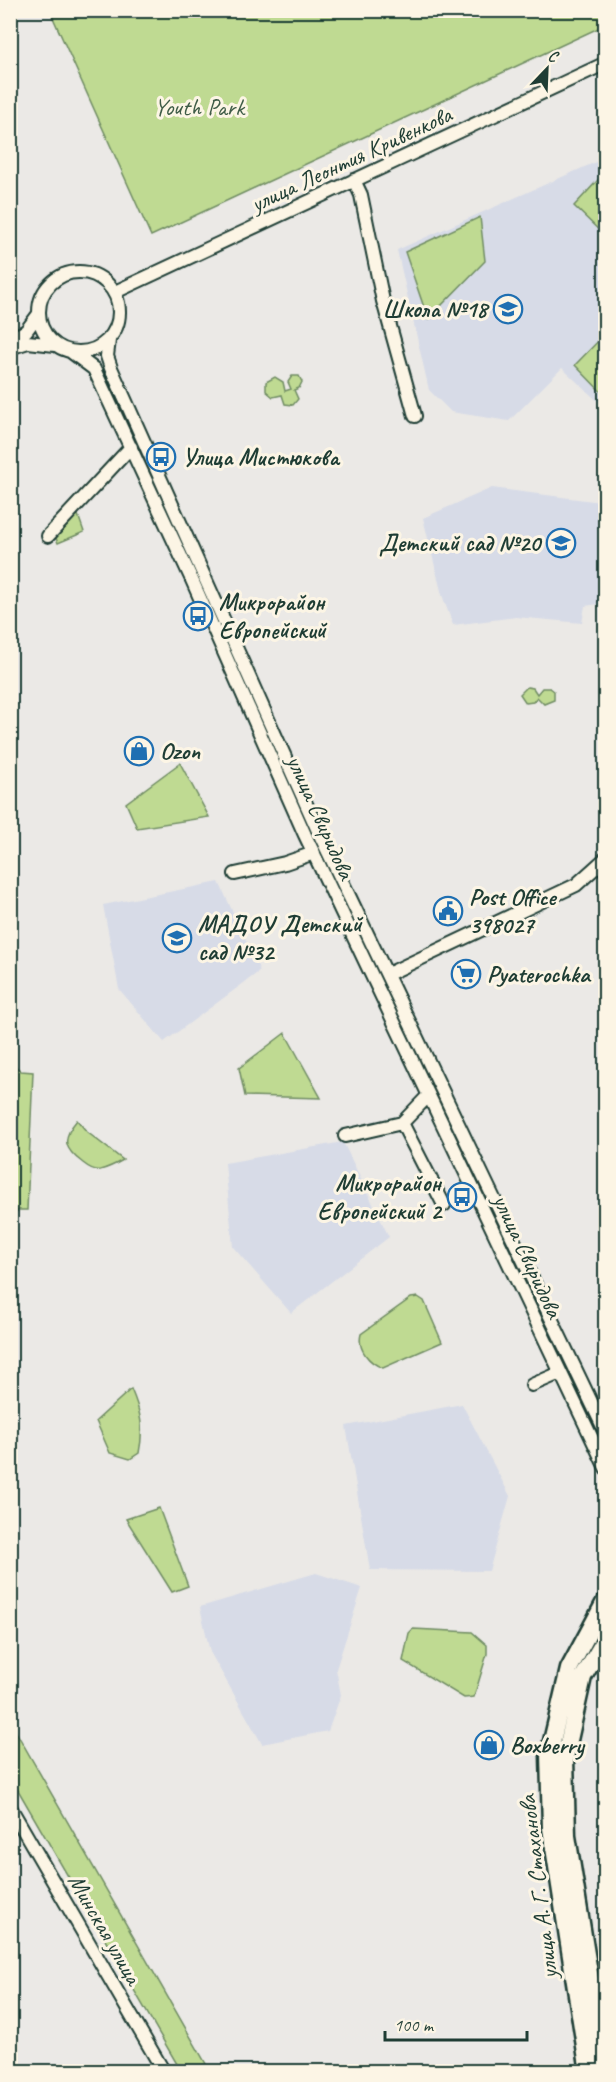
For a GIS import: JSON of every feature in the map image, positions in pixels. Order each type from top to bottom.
[{"type":"main road","name":"улица А. Г. Стаханова","points":[[589,2072],[551,1828],[549,1754],[569,1669],[606,1600]]},
{"type":"main road","name":"улица А. Г. Стаханова","points":[[605,2072],[567,1836],[565,1758],[583,1677],[606,1638]]},
{"type":"street","name":"улица Леонтия Кривенкова","points":[[115,292],[606,63]]},
{"type":"street","points":[[354,180],[361,195],[383,301],[415,416]]},
{"type":"street","points":[[10,348],[28,342],[56,346],[70,351],[88,350],[109,340],[115,331],[120,314],[115,292],[106,282],[92,273],[74,271],[58,276],[47,286],[39,302],[40,327],[56,346]]},
{"type":"street","points":[[10,339],[26,332],[38,315]]},
{"type":"street","name":"улица Свиридова","points":[[109,340],[107,356],[111,368],[319,833],[606,1433]]},
{"type":"street","name":"улица Свиридова","points":[[70,351],[94,369],[314,853],[606,1468]]},
{"type":"street","points":[[48,536],[131,447]]},
{"type":"street","points":[[235,874],[285,863],[314,853]]},
{"type":"street","points":[[388,974],[576,885],[606,858]]},
{"type":"street","points":[[345,1136],[402,1123],[428,1096]]},
{"type":"street","points":[[402,1123],[444,1205]]},
{"type":"street","points":[[532,1385],[560,1372]]},
{"type":"street","name":"Минская улица","points":[[10,1807],[164,2072]]},
{"type":"shaded area","name":"Школа №18","points":[[605,158],[605,408],[562,368],[509,421],[451,412],[429,390],[397,250]]},
{"type":"shaded area","points":[[492,488],[601,502],[606,527],[605,603],[585,606],[582,623],[516,617],[453,625],[442,595],[423,518]]},
{"type":"shaded area","name":"МАДОУ Детский сад №32","points":[[219,882],[260,971],[164,1042],[119,989],[103,905]]},
{"type":"shaded area","points":[[343,1142],[389,1237],[291,1313],[233,1247],[225,1163]]},
{"type":"shaded area","points":[[462,1404],[510,1496],[489,1571],[370,1570],[346,1426]]},
{"type":"shaded area","points":[[316,1573],[362,1588],[336,1669],[341,1695],[328,1731],[262,1744],[210,1652],[200,1607]]},
{"type":"green space","name":"Youth Park","points":[[605,10],[605,25],[151,236],[50,11]]},
{"type":"green space","points":[[599,179],[605,186],[605,236],[574,206]]},
{"type":"green space","points":[[480,217],[485,261],[428,319],[405,252]]},
{"type":"green space","points":[[605,334],[605,396],[575,365]]},
{"type":"green space","points":[[292,376],[299,376],[302,382],[299,388],[294,390],[298,399],[293,405],[285,404],[282,395],[273,397],[266,391],[266,382],[275,377],[283,382],[285,391],[291,389],[288,382]]},
{"type":"green space","points":[[77,512],[84,532],[58,543],[55,536]]},
{"type":"green space","points":[[527,687],[533,688],[537,694],[542,688],[550,688],[554,691],[554,700],[544,704],[537,697],[533,702],[526,703],[520,694]]},
{"type":"green space","points":[[180,763],[209,817],[137,828],[126,803]]},
{"type":"green space","points":[[285,1033],[321,1098],[245,1096],[239,1068]]},
{"type":"green space","points":[[11,1062],[21,1071],[33,1072],[27,1210],[19,1210],[11,1215]]},
{"type":"green space","points":[[77,1120],[87,1132],[123,1160],[98,1170],[89,1167],[77,1158],[69,1148],[67,1138]]},
{"type":"green space","points":[[418,1297],[424,1301],[442,1342],[383,1368],[378,1366],[365,1355],[360,1340],[361,1334],[411,1298]]},
{"type":"green space","points":[[131,1389],[139,1413],[141,1436],[139,1453],[130,1459],[110,1453],[96,1421]]},
{"type":"green space","points":[[159,1508],[188,1586],[172,1592],[126,1519]]},
{"type":"green space","points":[[413,1629],[472,1632],[487,1645],[487,1654],[474,1697],[464,1698],[403,1661],[409,1633]]},
{"type":"green space","points":[[11,1723],[206,2064],[191,2071],[181,2071],[11,1778]]},
{"type":"place","name":"Школа №18","points":[[508,309]]},
{"type":"place","name":"Улица Мистюкова","points":[[161,457]]},
{"type":"place","name":"Детский сад №20","points":[[561,543]]},
{"type":"place","name":"Микрорайон Европейский","points":[[198,616]]},
{"type":"place","name":"Ozon","points":[[139,751]]},
{"type":"place","name":"Post Office 398027","points":[[448,911]]},
{"type":"place","name":"МАДОУ Детский сад №32","points":[[177,938]]},
{"type":"place","name":"Pyaterochka","points":[[466,974]]},
{"type":"place","name":"Микрорайон Европейский 2","points":[[462,1197]]},
{"type":"place","name":"Boxberry","points":[[489,1745]]}]
